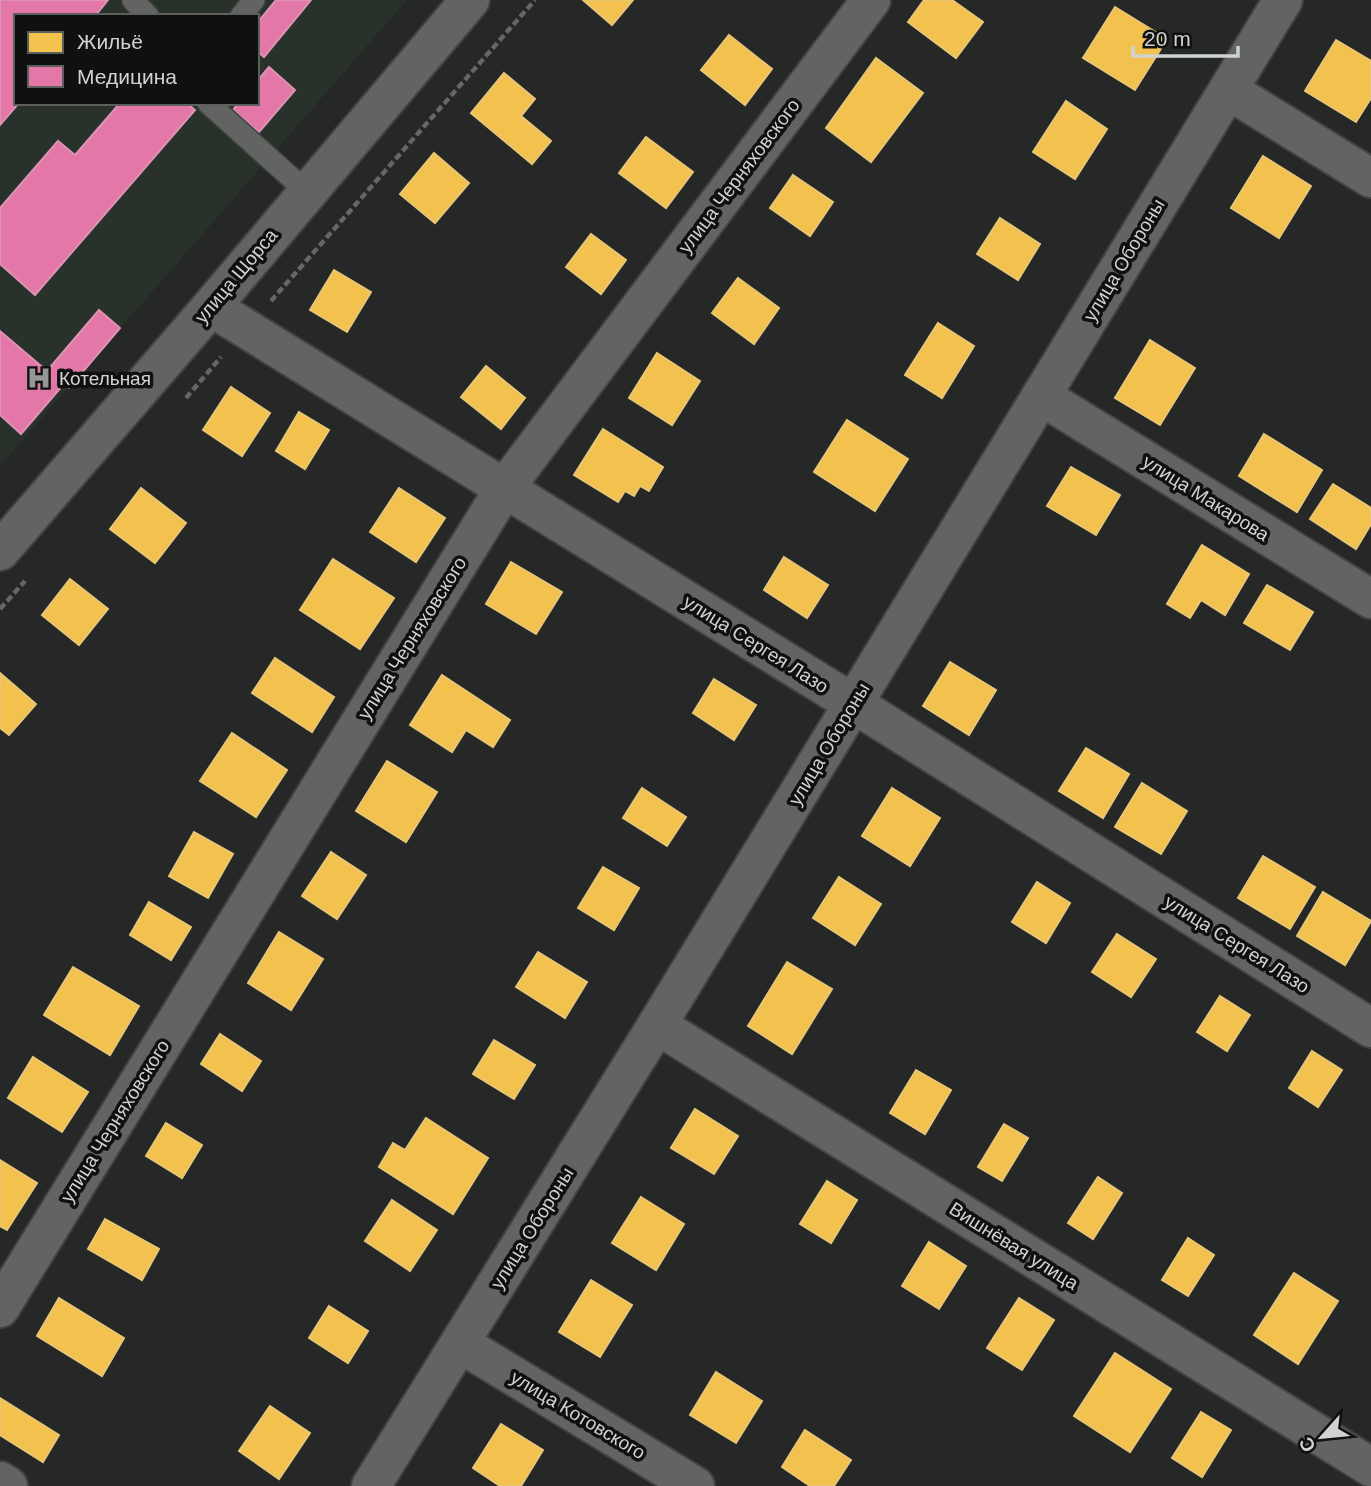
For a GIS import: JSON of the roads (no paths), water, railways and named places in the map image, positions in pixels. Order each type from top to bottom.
[{"type":"street","name":"улица Щорса","points":[[0,551],[211,307],[470,0]]},
{"type":"street","name":"улица Черняховского","points":[[0,1308],[504,489],[871,0]]},
{"type":"street","name":"улица Обороны","points":[[371,1486],[657,1025],[1283,0]]},
{"type":"street","points":[[1228,90],[1371,178]]},
{"type":"street","name":"улица Сергея Лазо","points":[[211,307],[854,704],[1371,1028]]},
{"type":"street","name":"улица Макарова","points":[[1041,396],[1371,599]]},
{"type":"street","name":"Вишнёвая улица","points":[[657,1025],[1371,1467]]},
{"type":"street","name":"улица Котовского","points":[[461,1344],[695,1486]]},
{"type":"street","points":[[0,1480],[8,1486]]},
{"type":"lane","points":[[133,0],[146,14]]},
{"type":"lane","points":[[243,14],[254,0]]},
{"type":"lane","points":[[210,105],[306,192]]},
{"type":"place","name":"Котельная","points":[[39,378]]}]
